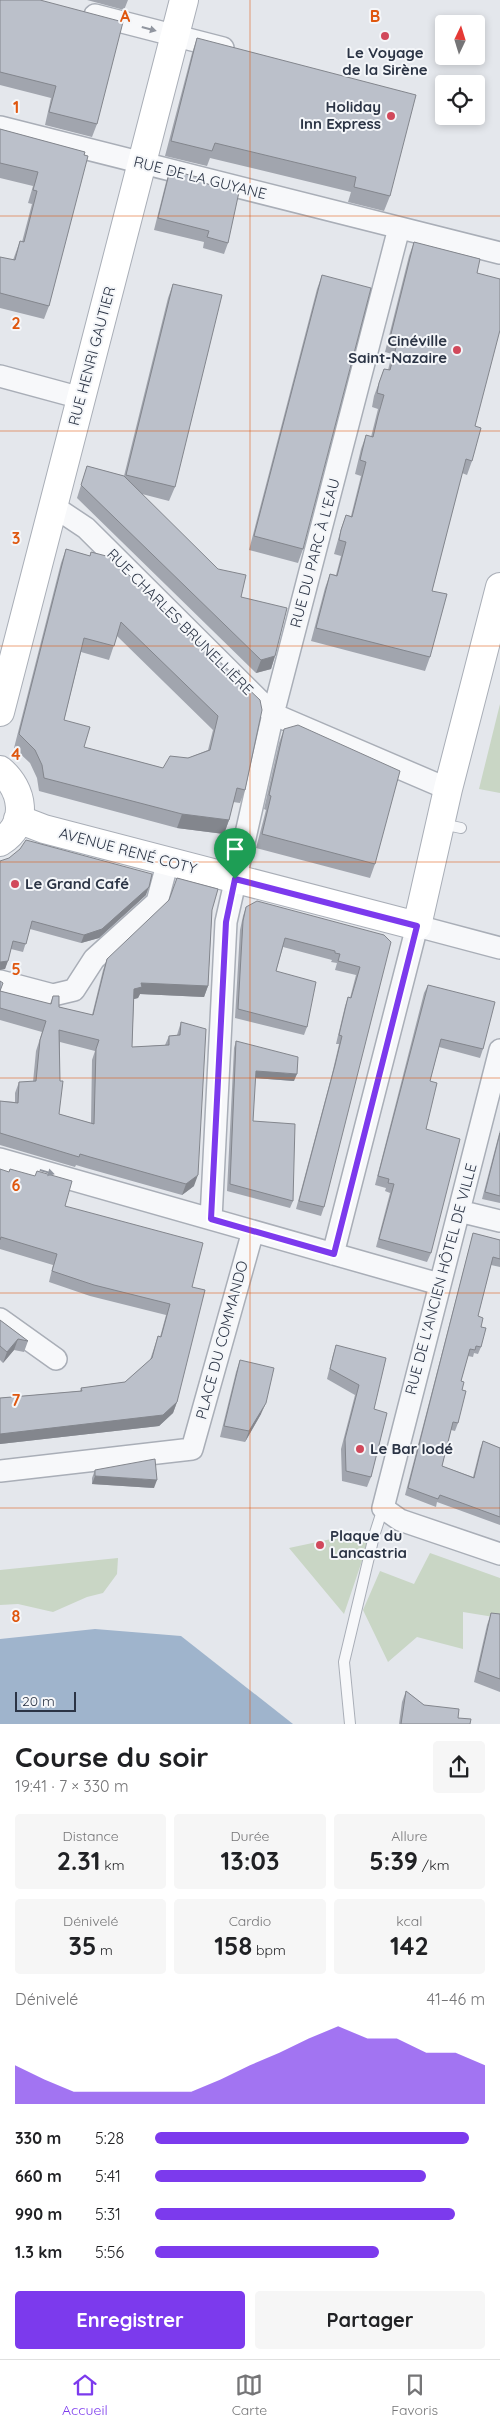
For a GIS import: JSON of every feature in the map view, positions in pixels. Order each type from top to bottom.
[{"type":"main road","name":"RUE HENRI GAUTIER","points":[[0,712],[184,0]]},
{"type":"main road","points":[[417,926],[450,826],[448,789],[500,587]]},
{"type":"main road","points":[[0,770],[11,779],[18,791],[20,805],[18,819],[12,831],[0,842]]},
{"type":"main road","name":"AVENUE RENÉ COTY","points":[[18,819],[44,828],[417,926]]},
{"type":"street","points":[[72,9],[241,52]]},
{"type":"street","name":"RUE DE LA GUYANE","points":[[0,127],[500,253]]},
{"type":"street","name":"RUE DU PARC À L'EAU","points":[[211,1219],[226,922],[273,714],[399,228]]},
{"type":"street","points":[[0,376],[81,398]]},
{"type":"street","name":"RUE CHARLES BRUNELLIÈRE","points":[[53,506],[86,528],[273,714],[448,789]]},
{"type":"street","points":[[0,981],[53,995],[74,990],[94,959],[157,902],[168,861]]},
{"type":"street","points":[[334,1254],[417,926]]},
{"type":"street","name":"AVENUE RENÉ COTY","points":[[417,926],[500,948]]},
{"type":"street","name":"RUE DE L'ANCIEN HÔTEL DE VILLE","points":[[383,1508],[500,1050]]},
{"type":"street","points":[[0,1159],[439,1284]]},
{"type":"street","points":[[459,1211],[500,1221]]},
{"type":"street","name":"PLACE DU COMMANDO","points":[[0,1471],[192,1449],[252,1231]]},
{"type":"street","points":[[0,1319],[56,1359]]},
{"type":"street","points":[[383,1508],[400,1520],[500,1554]]},
{"type":"lane","points":[[350,1724],[344,1662],[374,1536],[383,1508]]},
{"type":"green space","points":[[500,704],[500,793],[479,789]]},
{"type":"green space","points":[[350,1535],[368,1543],[344,1614],[289,1548]]},
{"type":"green space","points":[[430,1553],[500,1578],[500,1618],[463,1612],[463,1649],[417,1637],[388,1662],[363,1610],[380,1571],[414,1584]]},
{"type":"green space","points":[[118,1558],[117,1574],[103,1593],[87,1597],[53,1612],[18,1604],[0,1605],[0,1570]]},
{"type":"water","points":[[95,1629],[181,1636],[293,1724],[0,1724],[0,1639]]},
{"type":"building","points":[[0,0],[40,0],[123,22],[97,124],[49,112],[56,86],[0,72]]},
{"type":"building","points":[[197,38],[416,95],[390,196],[354,187],[356,177],[215,143],[212,151],[171,141]]},
{"type":"building","points":[[0,129],[85,152],[84,155],[88,156],[49,306],[0,293],[0,257],[15,260],[20,241],[24,242],[37,191],[33,190],[38,172],[0,163]]},
{"type":"building","points":[[170,170],[205,179],[204,183],[239,192],[228,243],[207,237],[209,231],[158,218]]},
{"type":"building","points":[[414,242],[480,259],[477,273],[500,279],[500,330],[475,426],[481,428],[472,461],[466,459],[432,591],[447,594],[430,657],[316,628],[330,574],[337,576],[346,542],[339,540],[346,515],[352,517],[366,462],[360,460],[366,435],[373,437],[384,395],[377,393],[379,383],[384,369],[390,370],[398,340],[390,338]]},
{"type":"building","points":[[322,275],[371,288],[303,549],[254,536]]},
{"type":"building","points":[[173,284],[222,295],[175,487],[126,475]]},
{"type":"building","points":[[87,466],[124,476],[218,569],[246,575],[241,597],[287,608],[275,656],[261,660],[81,485]]},
{"type":"building","points":[[66,549],[90,556],[91,552],[110,557],[260,700],[262,710],[245,790],[237,788],[229,820],[182,814],[44,778],[42,765],[35,750],[19,734]],"holes":[[[121,622],[218,716],[210,750],[188,758],[170,756],[163,768],[84,747],[90,727],[64,720],[84,638],[114,646]]]},
{"type":"building","points":[[298,725],[400,771],[375,864],[262,834],[284,729]]},
{"type":"building","points":[[26,840],[152,874],[149,887],[102,929],[84,935],[32,921],[26,944],[13,941],[8,961],[0,962],[0,861],[9,858],[20,849]]},
{"type":"building","points":[[177,878],[218,889],[212,910],[208,986],[141,983],[142,987],[134,989],[132,1047],[169,1045],[169,1036],[180,1035],[181,1022],[206,1029],[198,1175],[186,1184],[80,1154],[79,1157],[0,1133],[0,1101],[18,1103],[19,1082],[36,1081],[40,1040],[46,1021],[0,1008],[0,991],[51,1004],[53,996],[59,996],[59,1007],[93,1015],[107,959],[169,900]],"holes":[[[59,1030],[99,1040],[96,1049],[94,1124],[59,1114],[63,1081],[60,1081]]]},
{"type":"building","points":[[257,901],[384,935],[391,942],[324,1207],[299,1201],[342,1036],[339,1035],[348,997],[351,998],[360,967],[338,961],[340,954],[335,953],[335,951],[285,938],[276,971],[316,982],[307,1027],[238,1009],[243,921],[246,907]]},
{"type":"building","points":[[428,985],[495,1002],[483,1049],[441,1039],[430,1081],[437,1083],[426,1129],[460,1139],[431,1253],[379,1239],[394,1184],[388,1183],[389,1179],[378,1176]]},
{"type":"building","points":[[236,1041],[298,1057],[297,1074],[256,1071],[253,1121],[295,1124],[293,1201],[230,1184]]},
{"type":"building","points":[[500,1133],[500,1196],[485,1192]]},
{"type":"building","points":[[0,1169],[9,1172],[10,1169],[35,1176],[37,1171],[72,1181],[65,1206],[203,1243],[192,1287],[205,1290],[177,1402],[163,1415],[0,1434],[0,1398],[82,1391],[81,1388],[125,1382],[152,1358],[158,1336],[161,1337],[170,1304],[94,1285],[52,1271],[57,1254],[1,1237],[0,1240]]},
{"type":"building","points":[[473,1233],[500,1240],[500,1259],[493,1257],[478,1316],[483,1318],[481,1327],[486,1328],[481,1347],[476,1346],[475,1350],[470,1349],[461,1381],[464,1382],[462,1390],[466,1391],[458,1423],[453,1422],[442,1466],[474,1478],[483,1441],[500,1448],[500,1517],[440,1495],[438,1499],[408,1488]]},
{"type":"building","points":[[0,1320],[28,1341],[18,1339],[7,1352],[0,1346]]},
{"type":"building","points":[[336,1345],[386,1358],[374,1409],[387,1413],[371,1477],[346,1471],[345,1439],[359,1385],[330,1369]]},
{"type":"building","points":[[240,1360],[274,1368],[266,1403],[249,1431],[224,1426]]},
{"type":"building","points":[[155,1459],[157,1480],[95,1476],[95,1470]]},
{"type":"building","points":[[491,1613],[500,1614],[500,1679],[478,1671]]},
{"type":"building","points":[[406,1691],[424,1705],[459,1709],[458,1718],[471,1719],[470,1724],[401,1724]]},
{"type":"place","name":"Le Voyage de la Sirène","points":[[385,36]]},
{"type":"place","name":"Holiday Inn Express","points":[[391,116]]},
{"type":"place","name":"Cinéville Saint-Nazaire","points":[[457,350]]},
{"type":"place","name":"Le Grand Café","points":[[15,884]]},
{"type":"place","name":"Le Bar Iodé","points":[[360,1449]]},
{"type":"place","name":"Plaque du Lancastria","points":[[320,1545]]},
{"type":"route","points":[[235,879],[417,926],[334,1254],[211,1219],[226,922],[235,879]]}]
